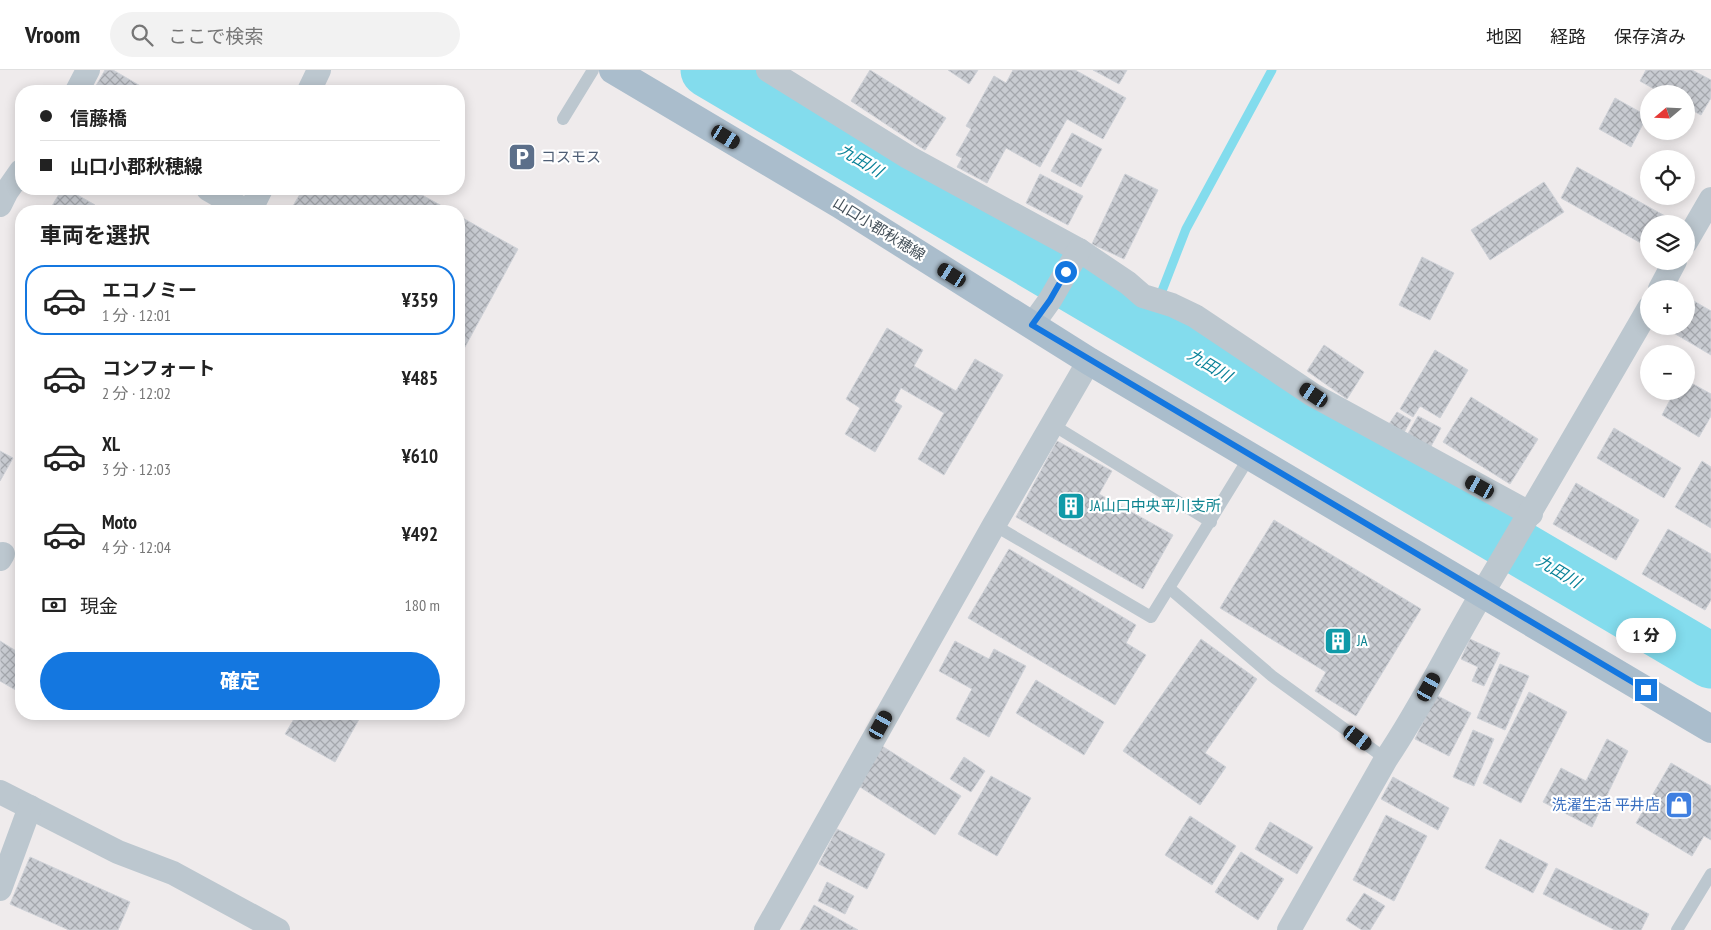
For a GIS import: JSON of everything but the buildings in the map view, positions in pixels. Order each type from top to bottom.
[{"type":"main road","name":"山口小郡秋穂線","points":[[613,70],[839,204],[1089,362],[1483,592],[1711,728]]},
{"type":"street","points":[[80,85],[88,70]]},
{"type":"street","points":[[312,85],[319,70]]},
{"type":"street","points":[[768,70],[908,157],[1128,283],[1142,296],[1172,304],[1195,316],[1314,395],[1527,521]]},
{"type":"street","points":[[2,195],[15,179]]},
{"type":"street","points":[[219,195],[237,205]]},
{"type":"street","points":[[1695,227],[1711,199]]},
{"type":"street","points":[[1032,325],[1050,300],[1077,254]]},
{"type":"street","points":[[1289,930],[1386,759],[1402,735],[1483,592],[1527,521],[1640,324]]},
{"type":"street","points":[[766,930],[994,525],[1089,362]]},
{"type":"street","points":[[0,792],[118,852],[173,873],[278,930]]},
{"type":"street","points":[[0,889],[30,807]]},
{"type":"lane","points":[[563,119],[593,70]]},
{"type":"lane","points":[[1052,425],[1211,522]]},
{"type":"lane","points":[[994,525],[1151,617],[1250,456]]},
{"type":"lane","points":[[1168,588],[1272,676],[1386,759]]},
{"type":"lane","points":[[1677,930],[1711,874]]},
{"type":"waterway","name":"九田川","points":[[708,70],[1711,661]]},
{"type":"waterway","points":[[1148,327],[1186,229],[1272,70]]},
{"type":"place","name":"コスモス","points":[[522,157]]},
{"type":"place","name":"JA山口中央平川支所","points":[[1071,506]]},
{"type":"place","name":"JA","points":[[1338,641]]},
{"type":"place","name":"洗濯生活 平井店","points":[[1679,805]]},
{"type":"route","points":[[1066,272],[1050,300],[1032,325],[1089,362],[1483,592],[1646,690]]}]
